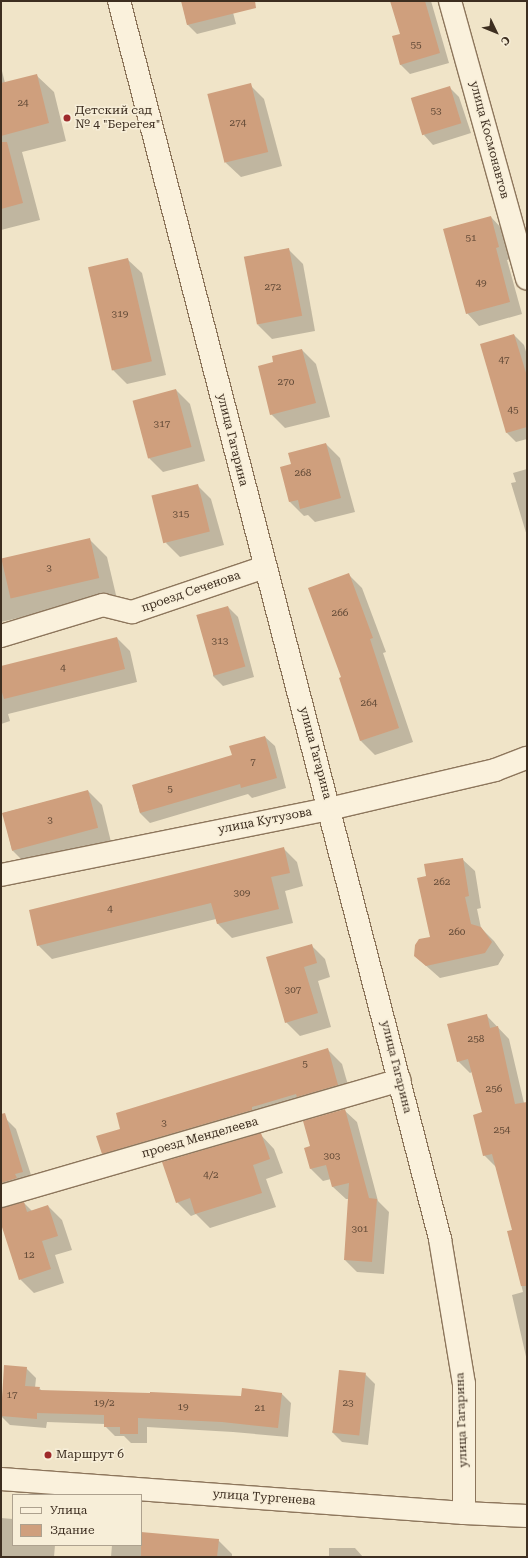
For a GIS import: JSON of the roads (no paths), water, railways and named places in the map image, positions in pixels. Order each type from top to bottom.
[{"type":"street","name":"улица Гагарина","points":[[119,1],[440,1239],[464,1384],[464,1513]]},
{"type":"street","name":"улица Космонавтов","points":[[450,1],[527,279]]},
{"type":"street","name":"проезд Сеченова","points":[[1,636],[103,605],[132,612],[265,567]]},
{"type":"street","name":"улица Кутузова","points":[[1,875],[329,809],[495,770],[527,758]]},
{"type":"street","name":"проезд Менделеева","points":[[1,1196],[399,1080]]},
{"type":"street","name":"улица Тургенева","points":[[1,1479],[464,1513],[527,1516]]},
{"type":"place","name":"Детский сад № 4 \"Берегея\"","points":[[67,118]]},
{"type":"place","name":"Маршрут 6","points":[[48,1455]]}]
